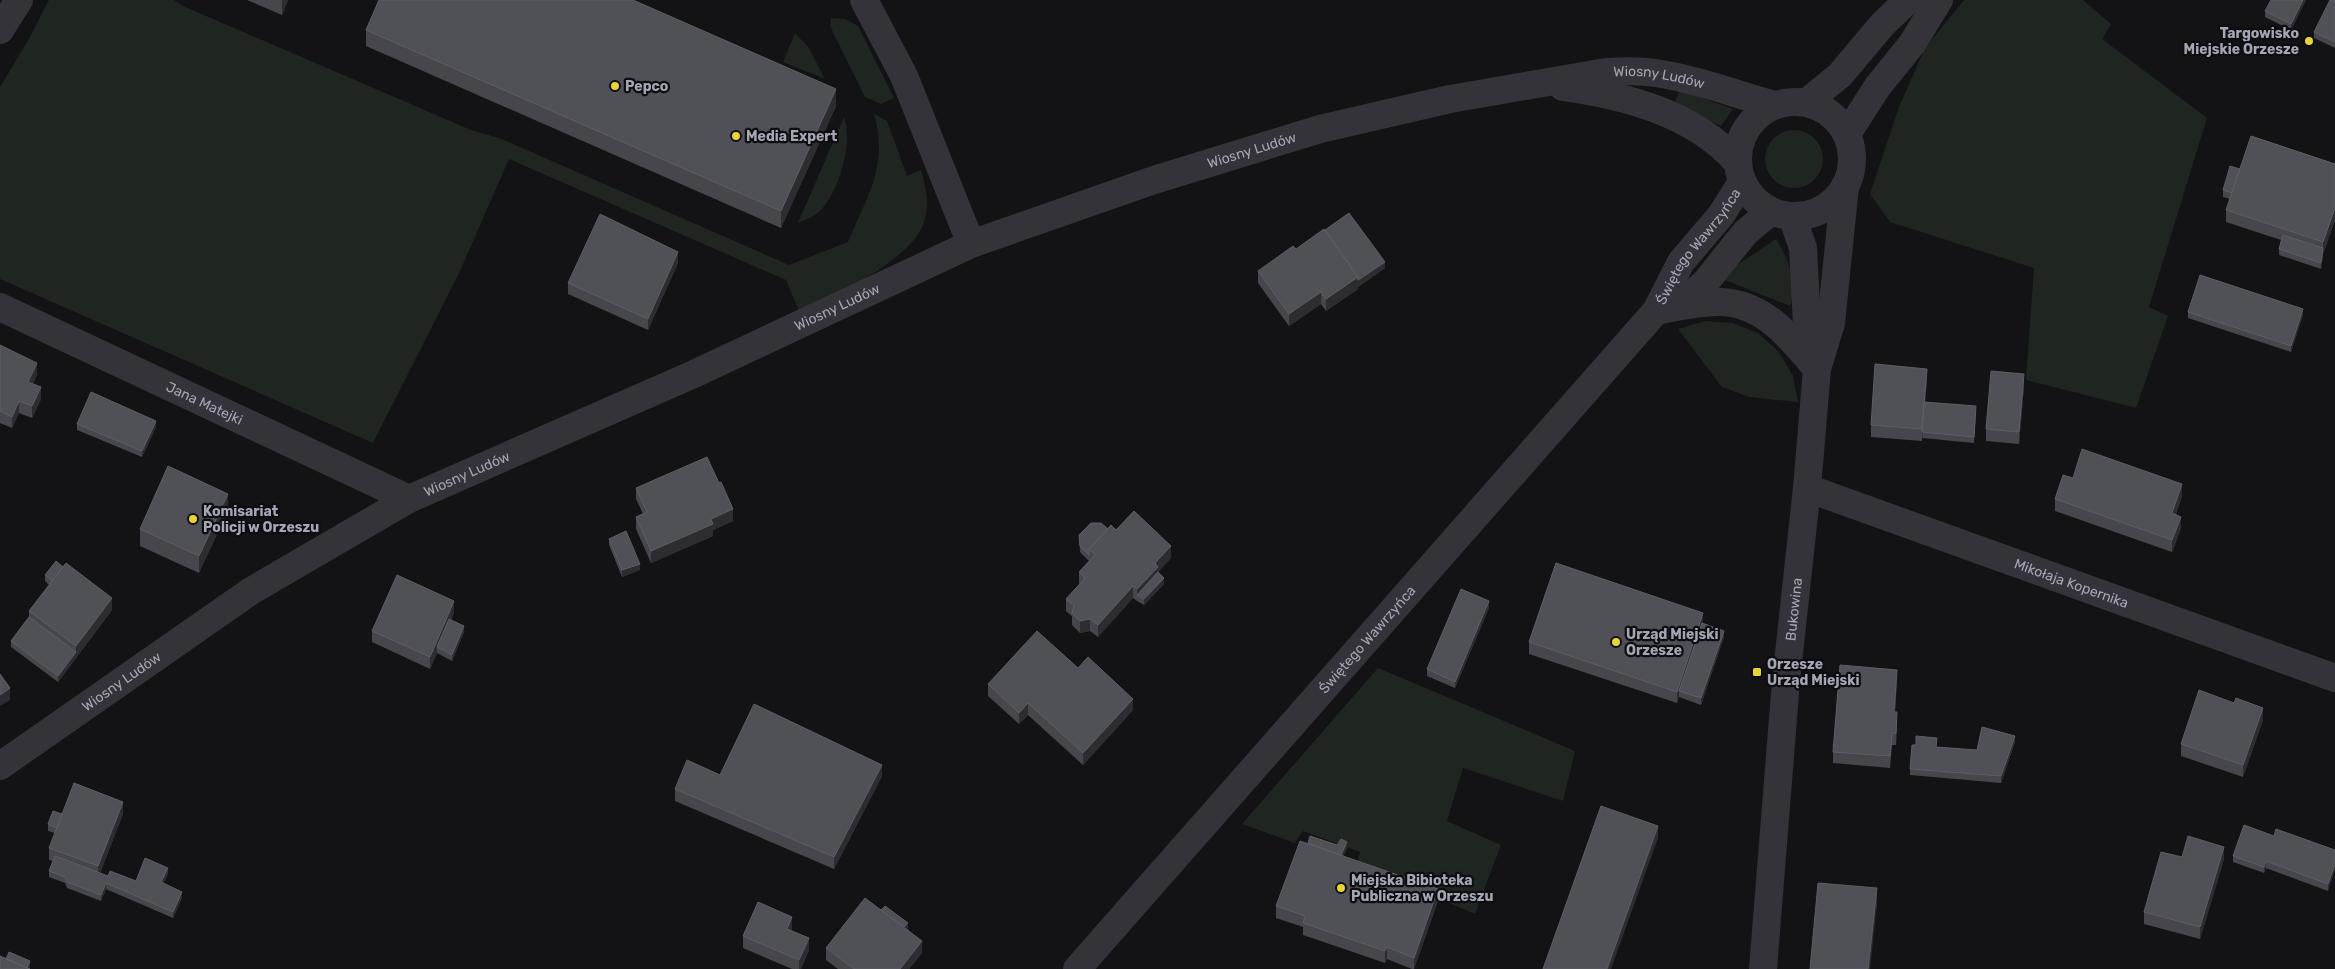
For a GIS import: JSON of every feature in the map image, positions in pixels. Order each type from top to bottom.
[{"type":"street","points":[[0,30],[19,0]]},
{"type":"street","points":[[864,0],[904,76],[971,244]]},
{"type":"street","points":[[1807,102],[1840,75],[1882,25],[1908,0]]},
{"type":"street","points":[[1847,134],[1878,86],[1912,44],[1939,0]]},
{"type":"street","name":"Wiosny Ludów","points":[[0,766],[252,591],[409,499],[694,374],[971,244],[1163,177],[1320,129],[1450,99],[1606,72],[1654,72],[1696,81],[1775,105]]},
{"type":"street","name":"Wiosny Ludów","points":[[1541,84],[1598,92],[1660,111],[1710,136],[1740,172]]},
{"type":"street","points":[[1796,101],[1807,102],[1817,105],[1834,117],[1847,134],[1851,144],[1852,166],[1840,195],[1823,209],[1808,214],[1781,214],[1754,199],[1740,172],[1739,141],[1749,123],[1765,109],[1796,101]]},
{"type":"street","name":"Świętego Wawrzyńca","points":[[1077,969],[1656,311],[1681,262],[1721,215],[1740,172]]},
{"type":"street","name":"Bukowina","points":[[1764,969],[1786,681],[1808,488],[1817,369],[1831,323],[1845,186]]},
{"type":"street","name":"Świętego Wawrzyńca","points":[[1656,311],[1693,293],[1705,282],[1745,233],[1781,214]]},
{"type":"street","name":"Bukowina","points":[[1781,214],[1803,248],[1807,324],[1817,369]]},
{"type":"street","points":[[1656,311],[1722,302],[1751,309],[1777,325],[1817,369]]},
{"type":"street","name":"Jana Matejki","points":[[0,307],[409,499]]},
{"type":"street","name":"Mikołaja Kopernika","points":[[1808,488],[2335,678]]},
{"type":"shaded area","points":[[49,0],[174,0],[183,6],[471,130],[502,139],[789,265],[848,242],[874,180],[879,149],[874,114],[887,121],[907,176],[921,170],[927,201],[926,216],[920,231],[911,243],[883,267],[800,314],[786,280],[509,159],[460,271],[373,443],[0,279],[0,87],[29,39]]},
{"type":"shaded area","points":[[1964,0],[2083,0],[2111,24],[2102,39],[2207,118],[2149,307],[2168,316],[2136,408],[2026,380],[2034,268],[1890,222],[1870,194],[1899,107],[1925,48]]},
{"type":"shaded area","points":[[831,18],[845,19],[858,26],[894,98],[881,104],[865,97],[830,26]]},
{"type":"shaded area","points":[[795,33],[809,48],[825,79],[783,62]]},
{"type":"shaded area","points":[[1680,90],[1733,109],[1721,126],[1674,104]]},
{"type":"shaded area","points":[[844,117],[847,140],[846,152],[834,190],[820,211],[798,223]]},
{"type":"shaded area","points":[[1788,130],[1800,130],[1815,138],[1823,153],[1823,165],[1815,180],[1800,188],[1788,188],[1773,180],[1765,165],[1765,153],[1773,138]]},
{"type":"shaded area","points":[[1776,239],[1788,262],[1792,280],[1793,288],[1790,306],[1725,280],[1734,267]]},
{"type":"shaded area","points":[[1705,321],[1733,323],[1758,333],[1779,352],[1793,376],[1798,402],[1749,397],[1722,387],[1678,329]]},
{"type":"shaded area","points":[[1378,668],[1575,751],[1563,801],[1463,768],[1447,821],[1501,845],[1475,914],[1357,864],[1360,852],[1303,831],[1295,843],[1242,824]]},
{"type":"building","points":[[379,0],[633,0],[836,89],[781,211],[366,30]]},
{"type":"building","points":[[2271,0],[2303,0],[2291,24],[2265,11]]},
{"type":"building","points":[[2330,0],[2335,0],[2335,42],[2314,32]]},
{"type":"building","points":[[2251,136],[2335,164],[2335,208],[2323,242],[2226,210]]},
{"type":"building","points":[[2230,166],[2240,169],[2232,193],[2223,190]]},
{"type":"building","points":[[1349,213],[1385,262],[1358,280],[1358,277],[1325,230]]},
{"type":"building","points":[[600,214],[678,252],[648,319],[568,283]]},
{"type":"building","points":[[1324,229],[1358,277],[1326,299],[1321,292],[1289,314],[1258,271],[1293,246],[1296,249]]},
{"type":"building","points":[[2283,235],[2323,248],[2321,263],[2279,249]]},
{"type":"building","points":[[2200,275],[2303,309],[2291,346],[2188,312]]},
{"type":"building","points":[[0,345],[37,363],[28,382],[41,387],[32,406],[19,401],[12,417],[0,411]]},
{"type":"building","points":[[1875,364],[1927,369],[1922,429],[1871,425]]},
{"type":"building","points":[[1991,371],[2024,374],[2019,432],[1986,429]]},
{"type":"building","points":[[91,392],[156,421],[142,451],[77,424]]},
{"type":"building","points":[[1924,402],[1976,406],[1974,437],[1922,432]]},
{"type":"building","points":[[2082,449],[2182,484],[2172,513],[2181,517],[2172,540],[2055,499],[2063,475],[2073,478]]},
{"type":"building","points":[[707,457],[733,509],[711,519],[713,524],[651,551],[636,517],[647,512],[636,488]]},
{"type":"building","points":[[168,466],[228,494],[199,556],[140,529]]},
{"type":"building","points":[[1134,511],[1171,546],[1155,563],[1158,567],[1137,589],[1133,586],[1098,625],[1090,619],[1080,621],[1072,613],[1074,606],[1066,599],[1085,578],[1079,572],[1095,555],[1089,549],[1111,525],[1116,530]]},
{"type":"building","points":[[1091,523],[1101,523],[1108,529],[1089,549],[1089,555],[1080,546],[1079,535]]},
{"type":"building","points":[[626,531],[640,564],[622,570],[609,539]]},
{"type":"building","points":[[56,561],[63,567],[52,581],[45,575]]},
{"type":"building","points":[[66,563],[112,598],[76,646],[29,611]]},
{"type":"building","name":"Urząd Miejski Orzesze","points":[[1556,563],[1703,613],[1677,692],[1529,642]]},
{"type":"building","points":[[1158,572],[1164,578],[1144,599],[1137,595]]},
{"type":"building","points":[[397,575],[454,601],[430,657],[372,631]]},
{"type":"building","points":[[1461,589],[1489,601],[1455,682],[1427,669]]},
{"type":"building","points":[[29,617],[76,652],[58,676],[11,641]]},
{"type":"building","points":[[449,619],[464,626],[452,655],[437,647]]},
{"type":"building","points":[[1702,623],[1724,631],[1701,698],[1679,691]]},
{"type":"building","points":[[1037,631],[1078,668],[1088,657],[1133,699],[1083,753],[1028,703],[1019,713],[988,684]]},
{"type":"building","points":[[1840,665],[1897,670],[1894,712],[1897,712],[1896,733],[1892,733],[1890,756],[1833,752]]},
{"type":"building","points":[[0,674],[10,688],[0,695]]},
{"type":"building","points":[[2199,690],[2234,703],[2236,698],[2263,708],[2243,765],[2181,744]]},
{"type":"building","points":[[754,704],[882,765],[834,857],[675,789],[687,760],[720,775]]},
{"type":"building","points":[[1982,727],[2015,736],[2001,776],[1910,769],[1912,745],[1916,745],[1916,736],[1937,738],[1936,747],[1977,750]]},
{"type":"building","points":[[74,783],[123,802],[98,866],[49,848]]},
{"type":"building","points":[[1601,806],[1658,826],[1607,969],[1543,969]]},
{"type":"building","points":[[53,811],[62,814],[57,828],[48,824]]},
{"type":"building","points":[[2244,825],[2274,836],[2276,829],[2335,850],[2335,864],[2328,884],[2266,861],[2264,867],[2233,856]]},
{"type":"building","points":[[1310,836],[1337,845],[1341,839],[1347,842],[1341,855],[1308,843]]},
{"type":"building","points":[[2188,836],[2224,847],[2200,927],[2144,912],[2161,852],[2182,857]]},
{"type":"building","points":[[1300,841],[1438,889],[1414,958],[1387,947],[1385,951],[1303,923],[1305,916],[1276,906]]},
{"type":"building","points":[[55,856],[108,876],[110,871],[136,881],[145,858],[168,868],[161,882],[182,892],[173,912],[106,883],[101,895],[67,882],[65,877],[49,871]]},
{"type":"building","points":[[1818,883],[1877,888],[1868,969],[1810,969]]},
{"type":"building","points":[[865,898],[922,941],[900,969],[854,969],[826,948]]},
{"type":"building","points":[[758,902],[792,917],[787,929],[809,938],[799,960],[743,936]]},
{"type":"building","points":[[885,906],[908,923],[904,927],[881,910]]},
{"type":"building","points":[[9,952],[30,961],[27,968],[6,959]]},
{"type":"building","points":[[0,956],[30,969],[0,969]]},
{"type":"place","name":"Targowisko Miejskie Orzesze","points":[[2309,41]]},
{"type":"place","name":"Pepco","points":[[615,86]]},
{"type":"place","name":"Media Expert","points":[[736,136]]},
{"type":"place","name":"Komisariat Policji w Orzeszu","points":[[193,519]]},
{"type":"place","name":"Urząd Miejski Orzesze","points":[[1616,642]]},
{"type":"place","name":"Orzesze Urząd Miejski","points":[[1757,672]]},
{"type":"place","name":"Miejska Bibioteka Publiczna w Orzeszu","points":[[1341,888]]}]
